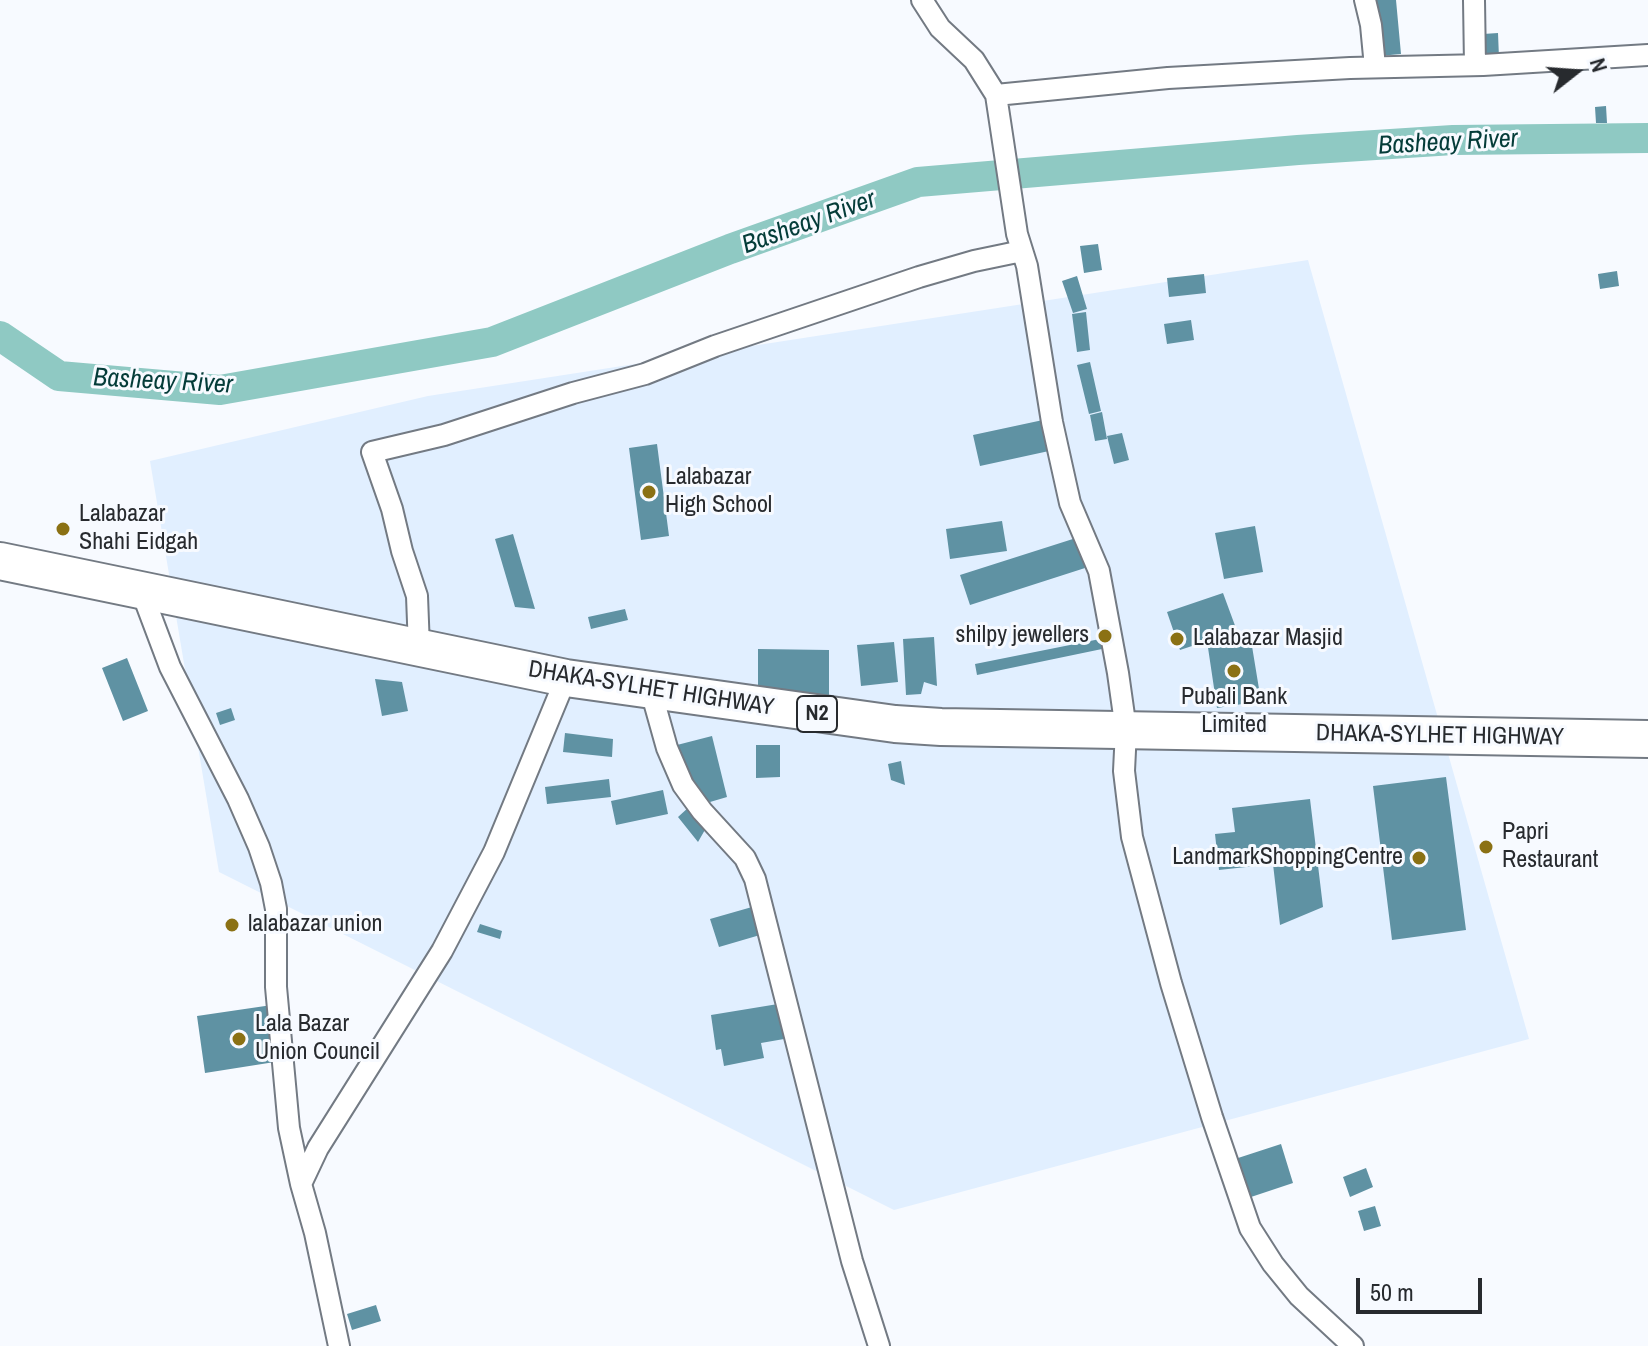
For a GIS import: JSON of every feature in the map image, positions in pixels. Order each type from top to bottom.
[{"type":"highway","name":"DHAKA-SYLHET HIGHWAY","points":[[0,561],[566,678],[895,724],[1648,739]]},
{"type":"street","points":[[922,0],[940,28],[974,60],[996,95],[1052,422],[1070,503],[1099,571],[1118,673],[1126,730],[1124,771],[1132,837],[1185,1034],[1250,1228],[1299,1296],[1353,1346]]},
{"type":"street","points":[[1365,0],[1375,67]]},
{"type":"street","points":[[1474,0],[1475,65]]},
{"type":"street","points":[[996,95],[1168,78],[1648,55]]},
{"type":"street","points":[[419,648],[417,596],[372,452],[444,435],[573,393],[645,374],[715,346],[974,261],[1020,242]]},
{"type":"street","points":[[141,590],[170,667],[238,799],[271,883],[276,909],[276,987],[289,1128],[339,1346]]},
{"type":"street","points":[[301,1184],[318,1148],[442,951],[494,852],[566,678]]},
{"type":"street","points":[[651,691],[667,748],[683,785],[745,858],[755,879],[852,1261],[879,1346]]},
{"type":"shaded area","points":[[1308,260],[1529,1039],[894,1210],[219,872],[150,461],[428,396]]},
{"type":"building","points":[[1374,0],[1396,0],[1401,54],[1379,56]]},
{"type":"building","points":[[1498,33],[1499,58],[1484,58],[1483,34]]},
{"type":"building","points":[[1606,106],[1607,123],[1596,123],[1595,107]]},
{"type":"building","points":[[1098,244],[1102,270],[1084,273],[1080,246]]},
{"type":"building","points":[[1617,271],[1619,286],[1600,289],[1598,274]]},
{"type":"building","points":[[1204,274],[1206,293],[1169,297],[1167,278]]},
{"type":"building","points":[[1077,276],[1087,309],[1073,313],[1062,281]]},
{"type":"building","points":[[1086,312],[1090,350],[1077,352],[1072,314]]},
{"type":"building","points":[[1191,320],[1194,340],[1167,344],[1164,324]]},
{"type":"building","points":[[1090,362],[1101,411],[1089,414],[1077,365]]},
{"type":"building","points":[[1102,412],[1107,439],[1095,441],[1090,415]]},
{"type":"building","points":[[1043,420],[1049,451],[980,466],[973,435]]},
{"type":"building","points":[[1122,433],[1129,460],[1114,464],[1107,436]]},
{"type":"building","name":"Lalabazar High School","points":[[657,444],[669,536],[641,540],[629,448]]},
{"type":"building","points":[[1002,521],[1007,551],[950,559],[946,529]]},
{"type":"building","points":[[1255,526],[1263,572],[1224,579],[1215,533]]},
{"type":"building","points":[[513,534],[535,609],[515,607],[495,539]]},
{"type":"building","points":[[1076,538],[1085,568],[970,605],[960,575]]},
{"type":"building","points":[[1223,593],[1237,631],[1211,640],[1250,634],[1261,701],[1217,708],[1207,641],[1180,650],[1167,612]]},
{"type":"building","points":[[625,609],[628,620],[591,629],[588,617]]},
{"type":"building","points":[[934,637],[937,686],[924,682],[921,694],[906,695],[903,639]]},
{"type":"building","points":[[1100,639],[1102,649],[977,675],[975,664]]},
{"type":"building","points":[[894,642],[898,682],[861,686],[857,645]]},
{"type":"building","points":[[758,649],[829,650],[829,695],[758,695]]},
{"type":"building","points":[[127,658],[148,711],[123,721],[102,668]]},
{"type":"building","points":[[375,679],[402,682],[408,711],[382,716]]},
{"type":"building","points":[[231,708],[235,720],[220,725],[216,713]]},
{"type":"building","points":[[565,733],[613,739],[612,757],[563,752]]},
{"type":"building","points":[[712,736],[727,797],[710,802],[685,778],[677,745]]},
{"type":"building","points":[[756,745],[780,745],[780,777],[756,778]]},
{"type":"building","points":[[901,761],[905,785],[891,780],[888,764]]},
{"type":"building","name":"LandmarkShoppingCentre","points":[[1446,777],[1466,930],[1392,940],[1373,786]]},
{"type":"building","points":[[609,779],[611,797],[547,804],[545,787]]},
{"type":"building","points":[[663,790],[668,814],[616,825],[611,801]]},
{"type":"building","points":[[1310,799],[1323,907],[1280,925],[1273,864],[1219,870],[1215,834],[1235,832],[1232,808]]},
{"type":"building","points":[[689,807],[706,828],[698,842],[678,817]]},
{"type":"building","points":[[752,907],[760,935],[719,947],[710,919]]},
{"type":"building","points":[[480,924],[502,931],[500,939],[477,932]]},
{"type":"building","points":[[778,1004],[784,1039],[761,1043],[764,1058],[724,1066],[721,1049],[716,1050],[711,1015]]},
{"type":"building","name":"Lala Bazar Union Council","points":[[272,1005],[281,1061],[205,1073],[197,1016]]},
{"type":"building","points":[[1281,1144],[1293,1183],[1248,1198],[1235,1159]]},
{"type":"building","points":[[1366,1168],[1373,1187],[1350,1197],[1343,1177]]},
{"type":"building","points":[[1375,1206],[1381,1226],[1364,1231],[1358,1211]]},
{"type":"building","points":[[376,1305],[381,1321],[352,1330],[347,1314]]},
{"type":"waterway","name":"Basheay River","points":[[0,336],[59,376],[220,390],[492,342],[730,249],[918,182],[1453,140],[1648,138]]},
{"type":"place","name":"Lalabazar High School","points":[[649,492]]},
{"type":"place","name":"Lalabazar Shahi Eidgah","points":[[63,529]]},
{"type":"place","name":"shilpy jewellers","points":[[1105,636]]},
{"type":"place","name":"Lalabazar Masjid","points":[[1177,639]]},
{"type":"place","name":"Pubali Bank Limited","points":[[1234,671]]},
{"type":"place","name":"Papri Restaurant","points":[[1486,847]]},
{"type":"place","name":"LandmarkShoppingCentre","points":[[1419,858]]},
{"type":"place","name":"lalabazar union","points":[[232,925]]},
{"type":"place","name":"Lala Bazar Union Council","points":[[239,1039]]}]
